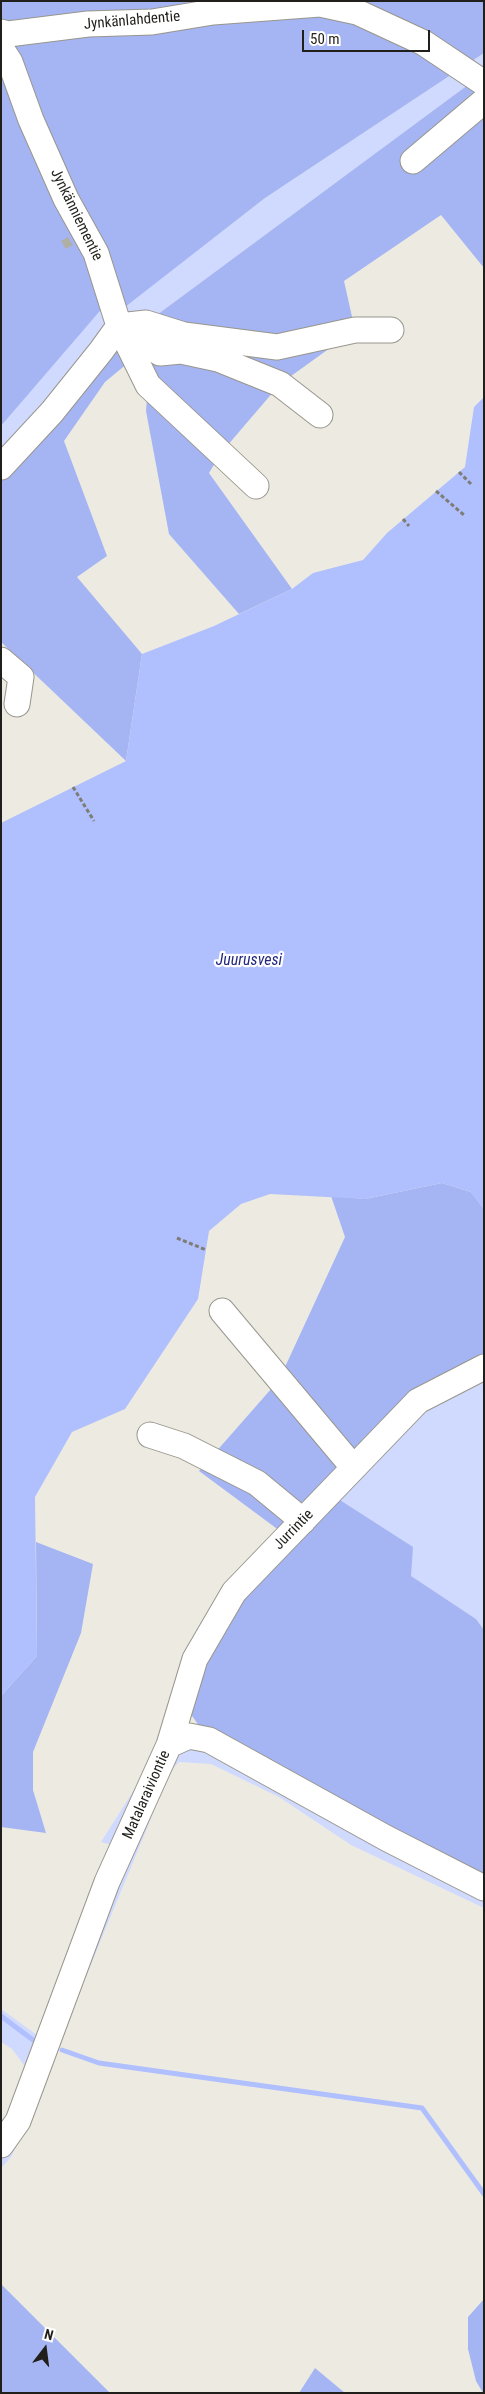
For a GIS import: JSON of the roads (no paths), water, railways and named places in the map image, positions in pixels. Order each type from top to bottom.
[{"type":"street","name":"Jynkänlahdentie","points":[[1,32],[8,34],[88,24],[152,22],[213,12],[320,4],[357,12],[424,43],[484,83]]},
{"type":"street","name":"Jynkänniementie","points":[[1,48],[10,62],[31,120],[66,199],[96,252],[119,326],[148,385],[256,486]]},
{"type":"street","points":[[413,161],[484,101]]},
{"type":"street","points":[[1,467],[52,412],[119,326],[146,323],[184,335],[277,347],[355,330],[391,330]]},
{"type":"street","points":[[119,326],[160,353],[181,351],[218,359],[280,384],[320,415]]},
{"type":"street","points":[[1,660],[21,677],[16,704]]},
{"type":"street","points":[[222,1311],[353,1468]]},
{"type":"street","name":"Jurrintie","points":[[169,1745],[195,1659],[234,1592],[418,1401],[484,1367]]},
{"type":"street","points":[[150,1435],[184,1446],[257,1483],[303,1521]]},
{"type":"street","name":"Matalaraiviontie","points":[[1,2145],[18,2122],[107,1882],[169,1745],[189,1736],[209,1740],[344,1815],[484,1888]]},
{"type":"water","name":"Juurusvesi","points":[[484,397],[484,1209],[471,1192],[442,1183],[365,1199],[270,1194],[241,1204],[209,1231],[198,1299],[125,1409],[72,1432],[35,1497],[37,1656],[1,1696],[1,823],[126,761],[142,654],[214,626],[292,589],[313,573],[363,560],[387,533],[465,467],[474,407]]},
{"type":"waterway","points":[[1,2016],[33,2040]]},
{"type":"waterway","points":[[62,2050],[99,2063],[422,2108],[484,2194]]}]
